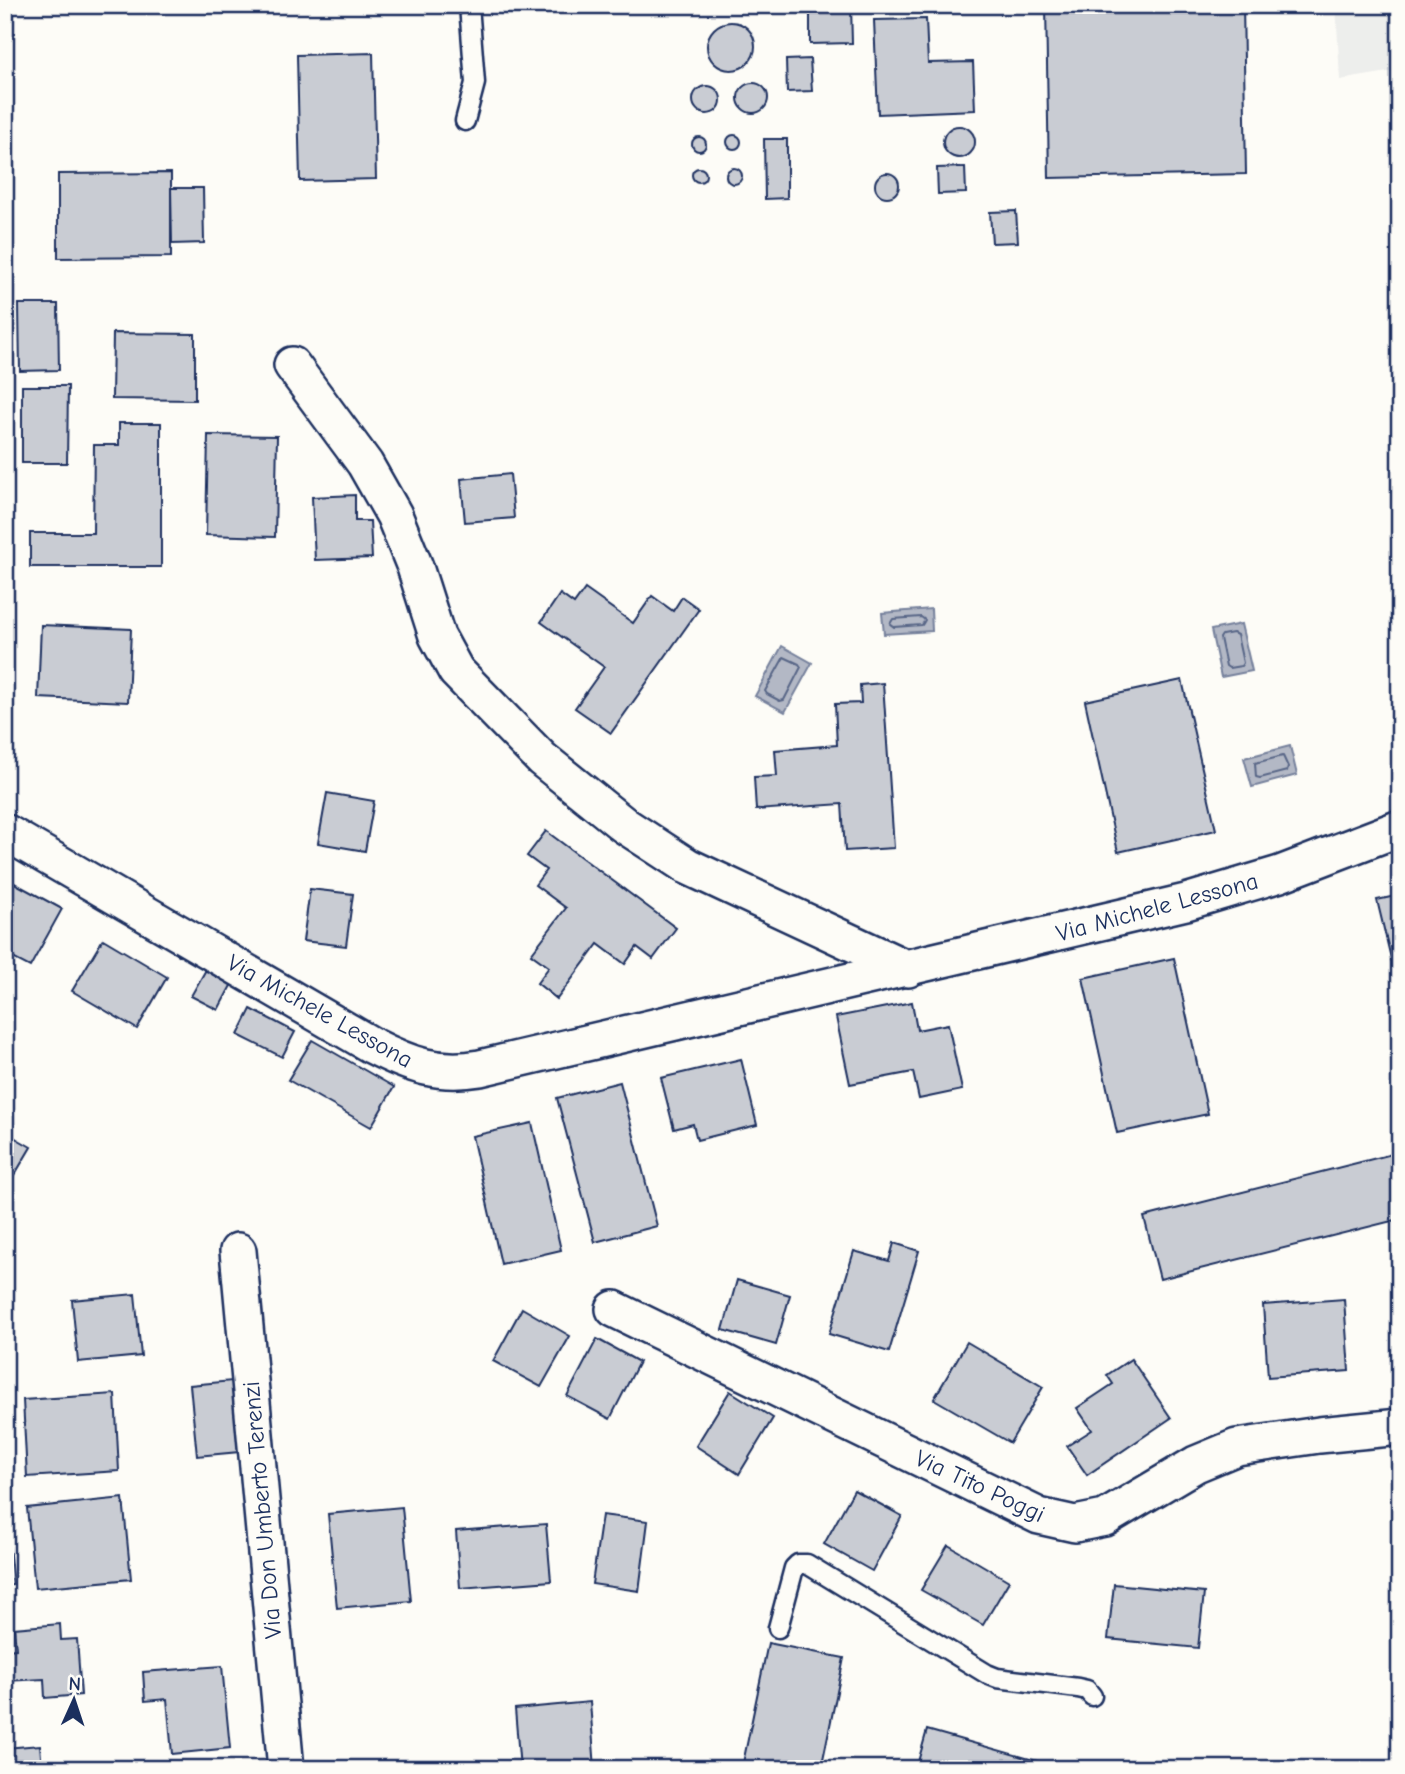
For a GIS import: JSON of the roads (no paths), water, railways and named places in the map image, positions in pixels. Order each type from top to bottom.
[{"type":"street","points":[[292,365],[365,464],[394,515],[415,567],[437,636],[456,671],[541,759],[624,825],[687,866],[908,969]]},
{"type":"street","name":"Via Michele Lessona","points":[[5,832],[373,1046],[410,1062],[448,1072],[480,1068],[908,969],[1227,891],[1313,862],[1400,828]]},
{"type":"street","name":"Via Don Umberto Terenzi","points":[[237,1251],[286,1769]]},
{"type":"street","name":"Via Tito Poggi","points":[[614,1309],[1040,1516],[1066,1523],[1085,1524],[1105,1518],[1196,1464],[1237,1447],[1284,1439],[1400,1427]]},
{"type":"lane","points":[[465,121],[475,83],[469,5]]},
{"type":"lane","points":[[778,1628],[794,1568],[798,1564],[807,1564],[987,1674],[998,1678],[1078,1688],[1087,1690],[1092,1696]]},
{"type":"water","points":[[931,609],[932,631],[884,634],[882,613]]},
{"type":"water","points":[[1241,624],[1252,671],[1221,677],[1211,630]]},
{"type":"water","points":[[782,646],[812,663],[785,712],[755,696]]},
{"type":"water","points":[[1290,746],[1297,775],[1252,787],[1244,758]]}]
